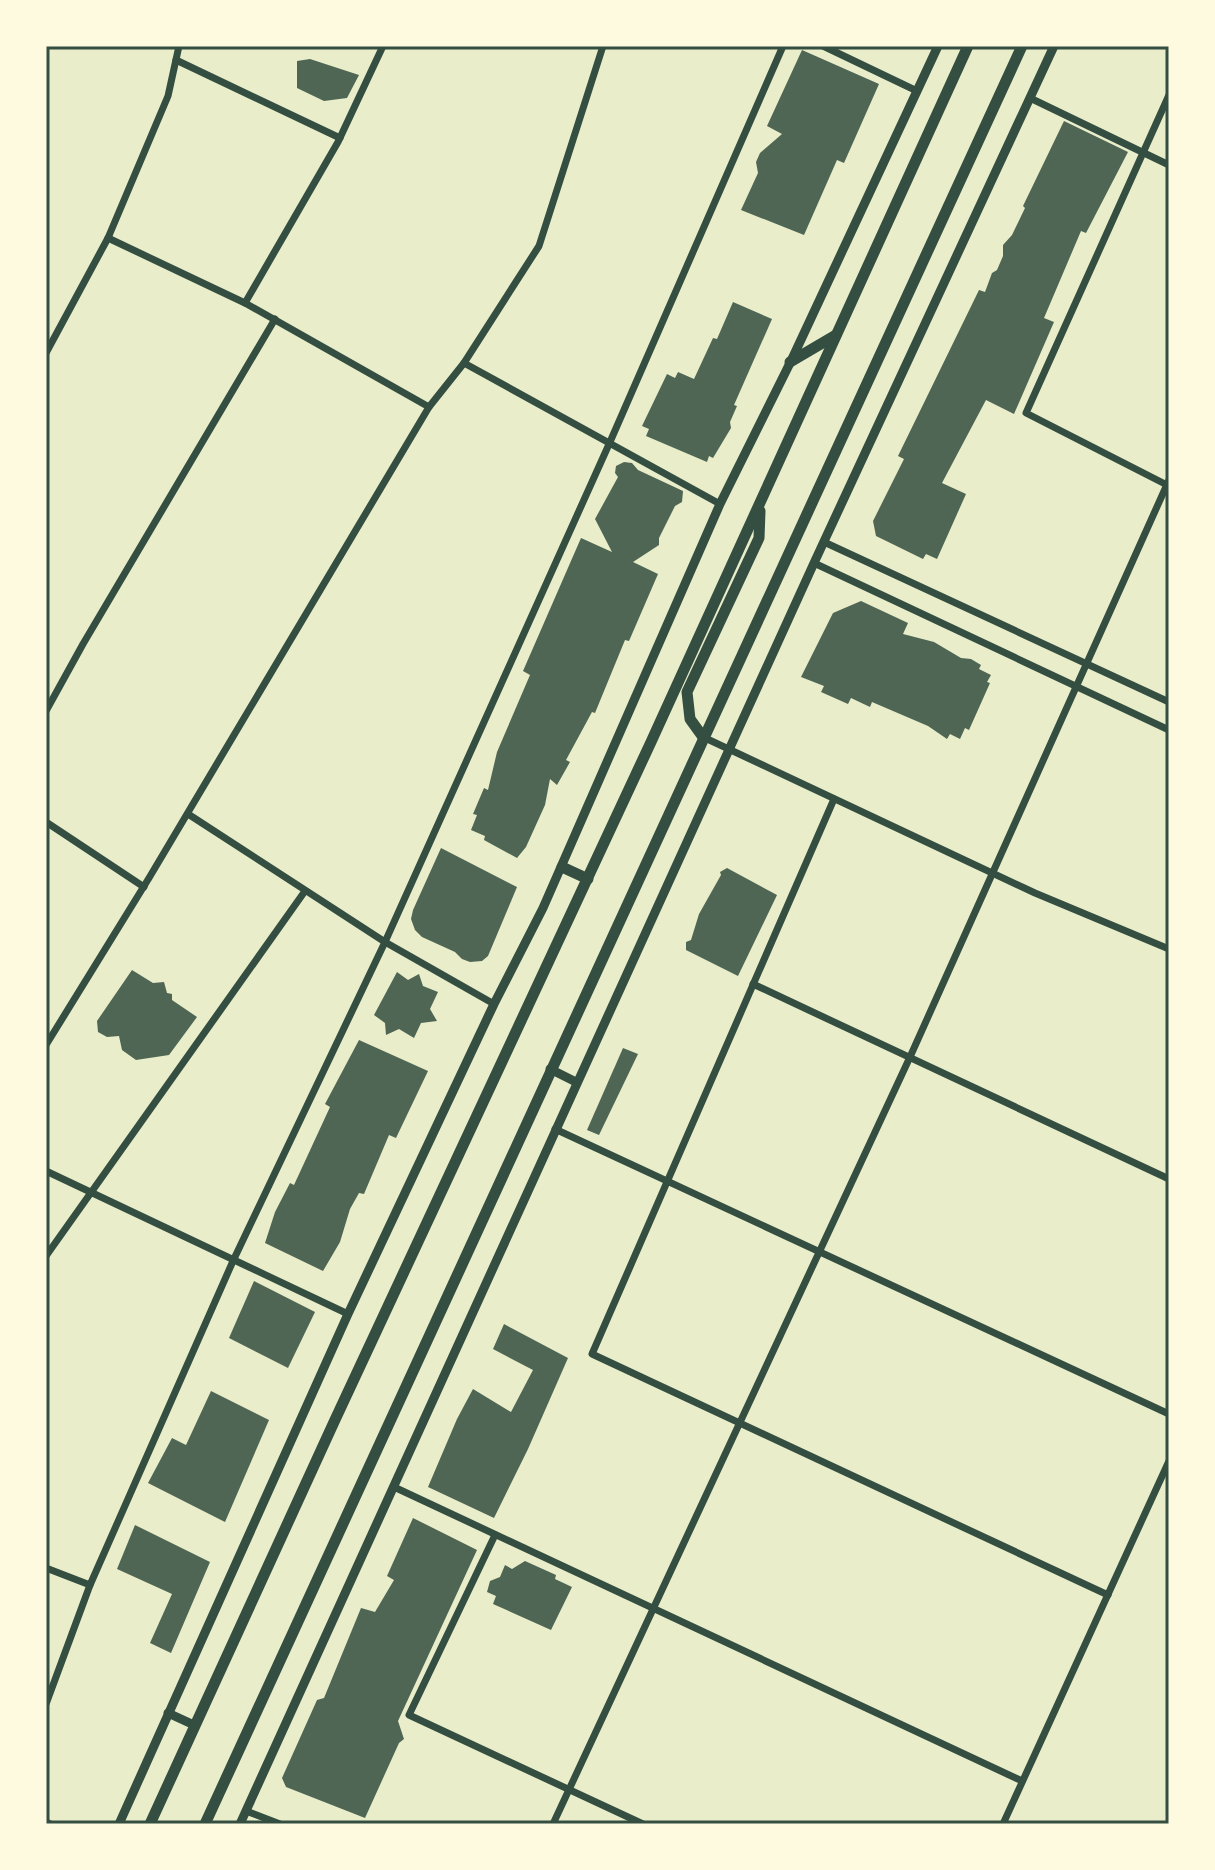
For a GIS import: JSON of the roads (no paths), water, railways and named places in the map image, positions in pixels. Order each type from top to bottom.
[{"type":"main road","points":[[150,1824],[588,879],[968,46]]},
{"type":"main road","points":[[205,1824],[1022,46]]},
{"type":"main road","points":[[790,362],[836,335]]},
{"type":"main road","points":[[703,737],[690,719],[687,692],[759,538],[760,502]]},
{"type":"main road","points":[[562,867],[588,879]]},
{"type":"street","points":[[46,353],[49,341],[108,238],[168,96],[179,46]]},
{"type":"street","points":[[245,303],[340,138],[383,46]]},
{"type":"street","points":[[46,1045],[188,814],[429,407],[464,363],[539,246],[603,46]]},
{"type":"street","points":[[46,1704],[90,1585],[233,1261],[385,942],[610,442],[783,46]]},
{"type":"street","points":[[823,46],[917,91]]},
{"type":"street","points":[[119,1824],[348,1314],[562,867],[720,504],[938,46]]},
{"type":"street","points":[[240,1824],[576,1082],[1054,46]]},
{"type":"street","points":[[176,60],[340,138]]},
{"type":"street","points":[[553,1824],[910,1057],[1168,483],[1026,413],[1169,95]]},
{"type":"street","points":[[1030,98],[1169,165]]},
{"type":"street","points":[[108,238],[245,303],[429,407]]},
{"type":"street","points":[[46,711],[275,319]]},
{"type":"street","points":[[464,363],[720,504]]},
{"type":"street","points":[[824,542],[1169,702]]},
{"type":"street","points":[[814,563],[1169,730]]},
{"type":"street","points":[[703,737],[992,873],[1169,949]]},
{"type":"street","points":[[834,799],[592,1354],[1108,1595]]},
{"type":"street","points":[[188,814],[385,942],[494,1004]]},
{"type":"street","points":[[46,822],[144,887]]},
{"type":"street","points":[[46,1256],[305,891]]},
{"type":"street","points":[[753,984],[1169,1179]]},
{"type":"street","points":[[550,1069],[576,1082]]},
{"type":"street","points":[[555,1129],[1169,1414]]},
{"type":"street","points":[[46,1171],[348,1314]]},
{"type":"street","points":[[1003,1824],[1169,1461]]},
{"type":"street","points":[[394,1487],[1022,1781]]},
{"type":"street","points":[[495,1535],[409,1715],[643,1824]]},
{"type":"street","points":[[46,1568],[90,1585]]},
{"type":"street","points":[[168,1713],[194,1725]]},
{"type":"street","points":[[246,1811],[280,1824]]}]
